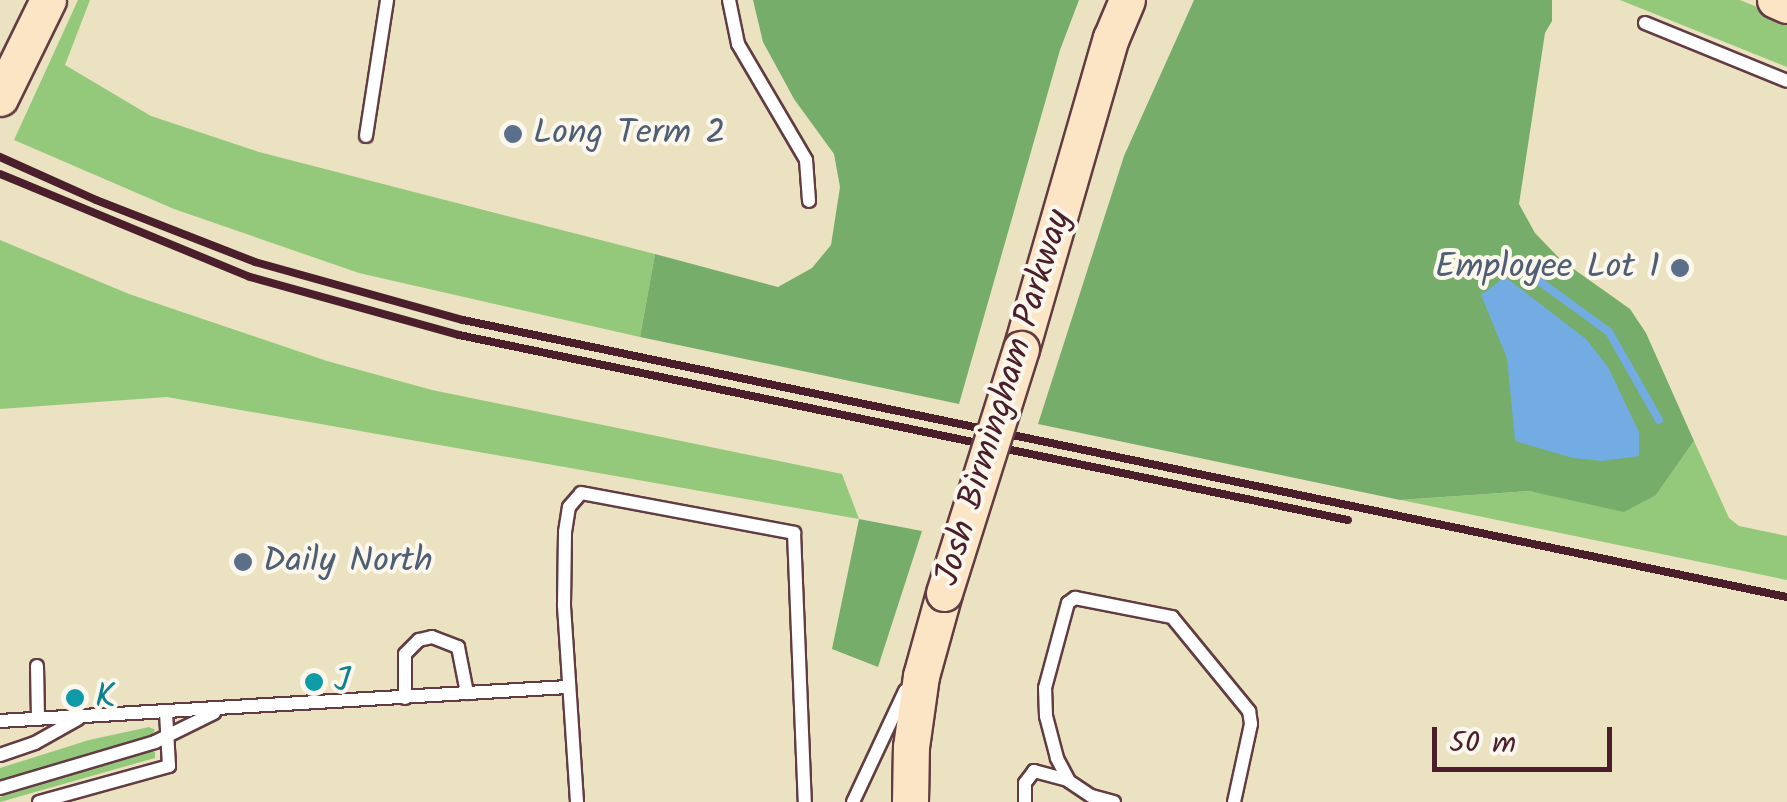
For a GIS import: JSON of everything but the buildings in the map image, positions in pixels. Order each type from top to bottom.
[{"type":"main road","points":[[7,85],[48,0]]},
{"type":"main road","name":"Josh Birmingham Parkway","points":[[910,802],[915,717],[933,629],[1021,349],[1112,38],[1127,0]]},
{"type":"main road","points":[[1775,0],[1787,5]]},
{"type":"lane","points":[[366,136],[387,0]]},
{"type":"lane","points":[[729,0],[738,44],[806,160],[810,201]]},
{"type":"lane","points":[[1645,23],[1787,81]]},
{"type":"lane","points":[[577,802],[568,687],[565,532],[569,507],[581,494],[794,533],[805,802]]},
{"type":"lane","points":[[1069,782],[1050,736],[1044,695],[1068,604],[1075,598],[1172,617],[1249,712],[1251,724],[1234,802]]},
{"type":"lane","points":[[853,802],[933,629]]},
{"type":"lane","points":[[405,698],[405,654],[419,640],[432,637],[458,647],[465,661],[467,693]]},
{"type":"lane","points":[[37,666],[38,720]]},
{"type":"lane","points":[[0,721],[568,687]]},
{"type":"lane","points":[[0,788],[168,736],[222,709]]},
{"type":"lane","points":[[39,802],[170,766],[166,713]]},
{"type":"lane","points":[[0,755],[35,743],[80,718]]},
{"type":"lane","points":[[1025,802],[1025,783],[1034,771],[1069,782],[1090,796],[1114,802]]},
{"type":"green space","points":[[78,0],[90,0],[65,65],[151,116],[259,152],[655,254],[640,337],[359,273],[174,209],[14,140]]},
{"type":"green space","points":[[753,0],[1079,0],[1060,50],[959,404],[640,337],[655,254],[778,287],[812,268],[831,245],[840,187],[834,154],[794,99],[763,42]]},
{"type":"green space","points":[[1194,0],[1552,0],[1552,21],[1545,33],[1519,204],[1535,233],[1561,260],[1630,309],[1646,333],[1694,441],[1656,495],[1624,512],[1529,491],[1400,500],[1038,424],[1124,156]]},
{"type":"green space","points":[[1620,0],[1740,0],[1787,19],[1787,67]]},
{"type":"green space","points":[[0,240],[129,294],[327,361],[432,390],[842,474],[859,519],[167,397],[0,409]]},
{"type":"green space","points":[[1694,441],[1729,518],[1739,526],[1787,536],[1787,580],[1401,500],[1529,491],[1575,499],[1656,495]]},
{"type":"green space","points":[[859,519],[922,531],[878,667],[832,649]]},
{"type":"green space","points":[[149,727],[155,730],[151,736],[0,781],[0,768],[89,740]]},
{"type":"green space","points":[[155,752],[155,758],[0,802],[0,797]]},
{"type":"water","points":[[1505,277],[1586,339],[1608,367],[1639,432],[1639,456],[1602,461],[1573,458],[1515,441],[1507,358],[1481,295]]},
{"type":"waterway","points":[[1524,270],[1609,332],[1659,420]]},
{"type":"railway","points":[[0,157],[96,200],[255,262],[463,320],[1787,597]]},
{"type":"railway","points":[[0,174],[250,277],[459,335],[1348,520]]},
{"type":"place","name":"Long Term 2","points":[[513,134]]},
{"type":"place","name":"Employee Lot 1","points":[[1680,268]]},
{"type":"place","name":"Daily North","points":[[243,562]]},
{"type":"place","name":"J","points":[[314,682]]},
{"type":"place","name":"K","points":[[75,698]]}]
